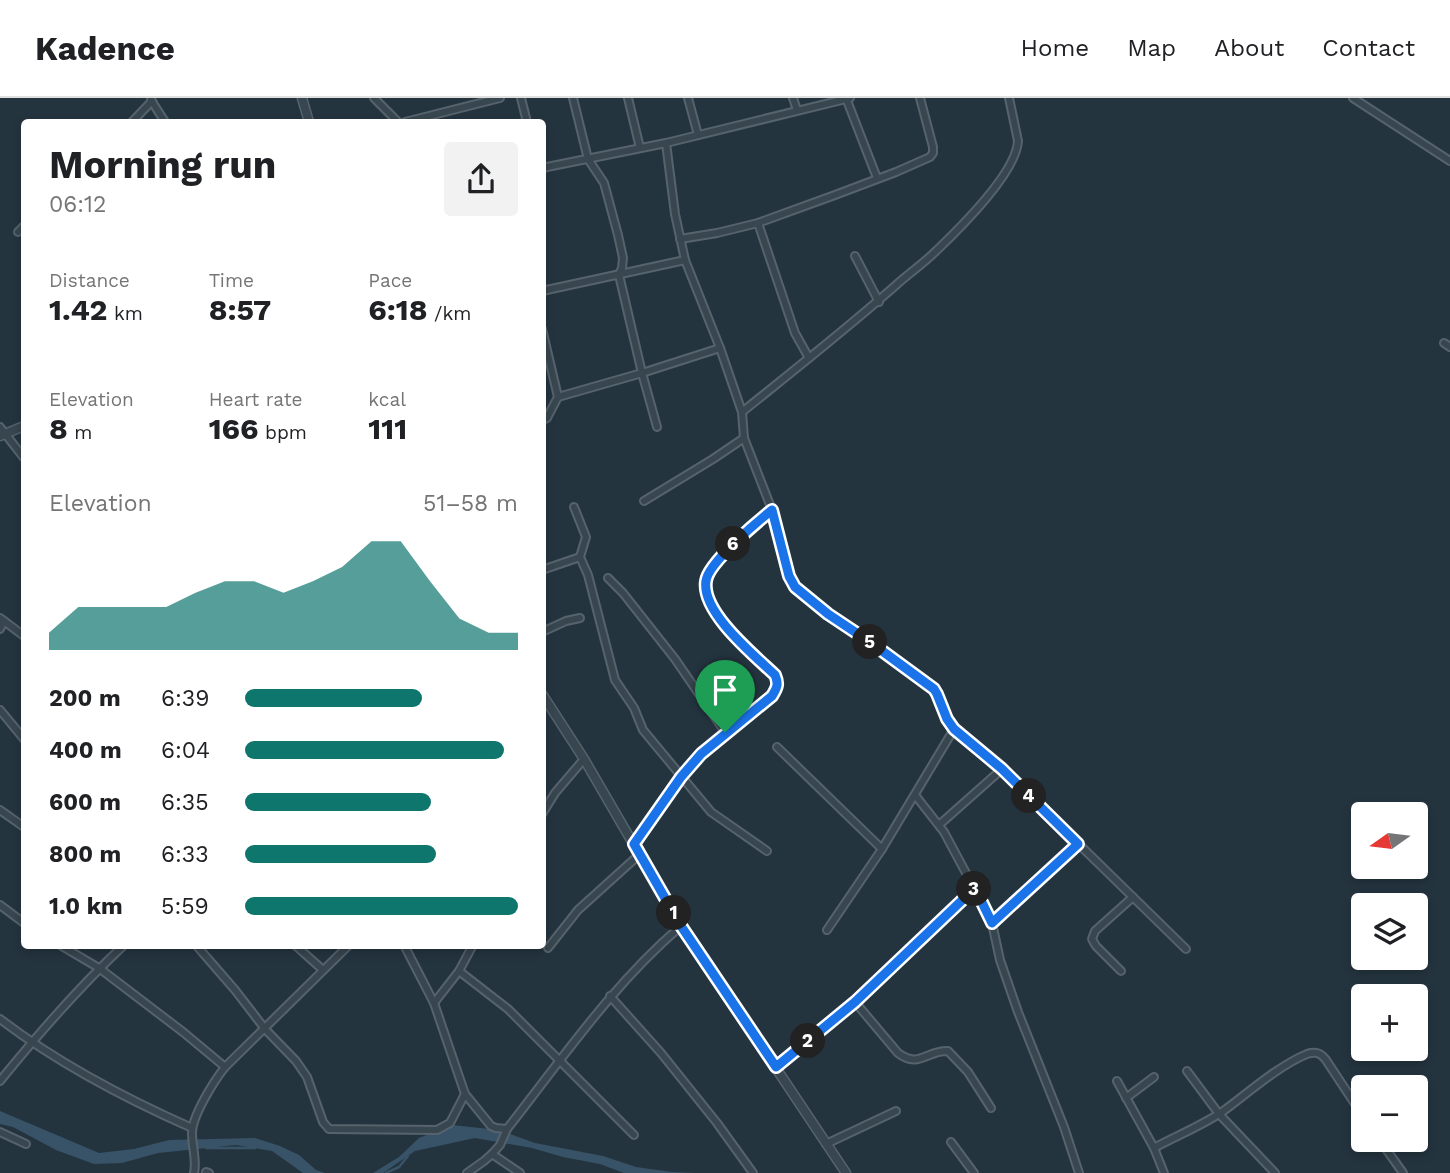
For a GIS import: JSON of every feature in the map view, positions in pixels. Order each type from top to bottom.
[{"type":"street","points":[[302,98],[308,119]]},
{"type":"street","points":[[374,98],[395,119]]},
{"type":"street","points":[[424,119],[500,98]]},
{"type":"street","points":[[521,98],[526,119]]},
{"type":"street","points":[[573,98],[588,159],[604,183],[618,235],[623,258],[619,275],[657,427]]},
{"type":"street","points":[[628,98],[640,148]]},
{"type":"street","points":[[688,98],[698,135]]},
{"type":"street","points":[[793,98],[797,110]]},
{"type":"street","points":[[546,167],[666,143],[848,98],[877,178]]},
{"type":"street","points":[[680,239],[758,223],[930,157],[933,147],[920,98]]},
{"type":"street","points":[[742,412],[879,302],[935,253],[970,216],[1000,180],[1018,149],[1009,98]]},
{"type":"street","points":[[1353,98],[1450,161]]},
{"type":"street","points":[[135,119],[151,100],[163,119]]},
{"type":"street","points":[[666,143],[685,260],[742,412],[744,438],[772,510],[789,576],[795,587],[828,614],[927,683],[937,694],[954,729],[1002,769],[1186,949]]},
{"type":"street","points":[[758,223],[795,333],[809,358]]},
{"type":"street","points":[[18,232],[21,229]]},
{"type":"street","points":[[855,256],[879,302]]},
{"type":"street","points":[[546,289],[685,260]]},
{"type":"street","points":[[546,347],[558,397],[546,418]]},
{"type":"street","points":[[558,397],[720,348]]},
{"type":"street","points":[[21,427],[2,432],[21,454]]},
{"type":"street","points":[[645,501],[744,438]]},
{"type":"street","points":[[574,507],[586,537],[580,557],[588,575],[615,680],[634,708],[643,730],[711,812],[767,851]]},
{"type":"street","points":[[634,844],[681,777],[701,754],[772,696],[778,687],[775,675],[737,639],[711,607],[705,583],[708,574],[741,536],[772,510]]},
{"type":"street","points":[[546,569],[580,557]]},
{"type":"street","points":[[608,578],[624,593],[675,659],[725,732]]},
{"type":"street","points":[[546,630],[580,618]]},
{"type":"street","points":[[0,629],[2,620],[21,634]]},
{"type":"street","points":[[546,700],[584,759],[681,926],[846,1173]]},
{"type":"street","points":[[0,710],[21,735]]},
{"type":"street","points":[[827,930],[882,849],[954,729]]},
{"type":"street","points":[[777,747],[882,849]]},
{"type":"street","points":[[546,808],[584,759]]},
{"type":"street","points":[[939,825],[1002,769]]},
{"type":"street","points":[[915,795],[939,825],[992,923],[1000,960],[1018,1012],[1079,1173]]},
{"type":"street","points":[[0,810],[21,825]]},
{"type":"street","points":[[992,923],[1078,844]]},
{"type":"street","points":[[548,948],[583,905],[640,854]]},
{"type":"street","points":[[776,1067],[855,1002],[975,888]]},
{"type":"street","points":[[1121,971],[1092,939],[1095,931],[1133,897]]},
{"type":"street","points":[[0,905],[21,921]]},
{"type":"street","points":[[467,1173],[500,1145],[507,1129],[610,996],[681,926]]},
{"type":"street","points":[[67,949],[99,968],[225,1068]]},
{"type":"street","points":[[0,1081],[31,1043],[120,949]]},
{"type":"street","points":[[199,949],[265,1029],[296,1060],[314,1094],[323,1122],[329,1129],[437,1130],[450,1123],[465,1094]]},
{"type":"street","points":[[299,949],[323,970]]},
{"type":"street","points":[[194,1173],[192,1128],[209,1089],[225,1068],[345,949]]},
{"type":"street","points":[[406,949],[434,1003],[465,1094],[491,1126],[507,1129]]},
{"type":"street","points":[[434,1003],[459,971],[471,949]]},
{"type":"street","points":[[459,971],[508,1009],[634,1135]]},
{"type":"street","points":[[610,996],[661,1053],[754,1173]]},
{"type":"street","points":[[855,1002],[905,1058],[912,1060],[948,1051],[968,1072],[991,1108]]},
{"type":"street","points":[[0,1019],[31,1043],[110,1090],[192,1128]]},
{"type":"street","points":[[1154,1148],[1219,1114],[1274,1073],[1308,1054],[1316,1052],[1322,1055],[1351,1098]]},
{"type":"street","points":[[1187,1071],[1219,1114],[1274,1173]]},
{"type":"street","points":[[1126,1098],[1153,1077]]},
{"type":"street","points":[[1117,1081],[1154,1148],[1164,1173]]},
{"type":"street","points":[[827,1144],[896,1111]]},
{"type":"street","points":[[0,1132],[26,1144]]},
{"type":"street","points":[[951,1142],[974,1173]]},
{"type":"street","points":[[1388,1152],[1403,1173]]},
{"type":"street","points":[[492,1154],[520,1173]]},
{"type":"water","points":[[0,1111],[99,1153],[134,1149],[169,1140],[255,1138],[299,1155],[316,1170],[325,1173],[303,1173],[272,1151],[236,1145],[158,1153],[122,1163],[94,1164],[56,1150],[13,1127],[0,1124]]},
{"type":"water","points":[[452,1125],[499,1130],[535,1143],[603,1156],[636,1167],[695,1173],[624,1173],[600,1164],[532,1148],[475,1138],[415,1151],[383,1173],[373,1173],[399,1157],[419,1138]]},
{"type":"waterway","points":[[206,1148],[255,1148]]},
{"type":"waterway","points":[[386,1173],[399,1167],[408,1156]]},
{"type":"route","points":[[772,510],[789,576],[795,587],[828,614],[934,689],[954,729],[1002,769],[1078,844],[992,923],[975,888],[855,1002],[776,1067],[681,926],[634,844],[681,777],[725,732],[772,696],[778,687],[778,680],[737,639],[711,607],[705,583],[708,574],[741,536],[772,510]]}]
